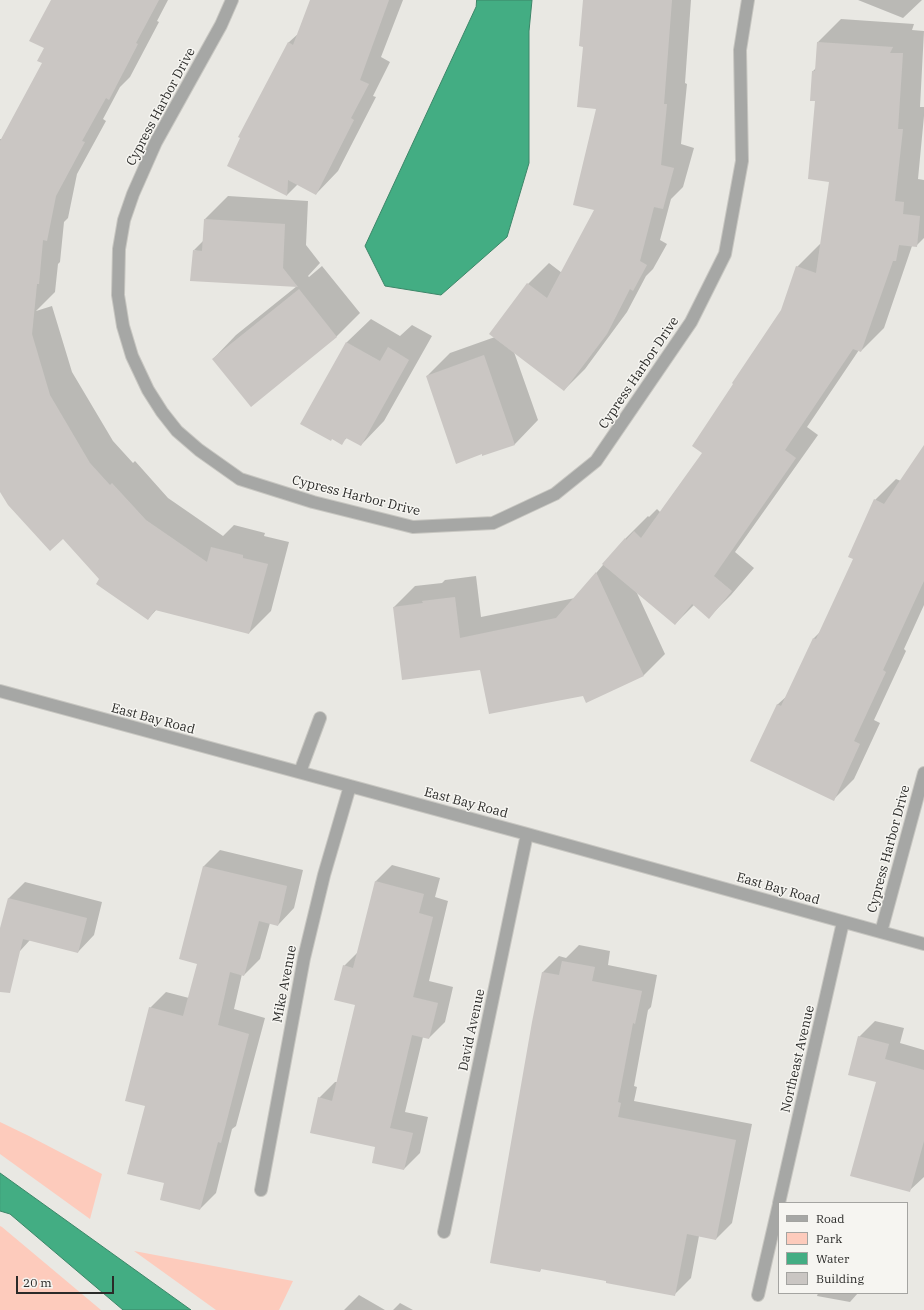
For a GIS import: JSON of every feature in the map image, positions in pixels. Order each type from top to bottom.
[{"type":"street","name":"Cypress Harbor Drive","points":[[232,0],[221,25],[156,142],[133,194],[124,220],[119,249],[118,295],[132,356],[148,390],[162,412],[177,431],[199,450],[240,479],[313,502],[413,527],[493,523],[555,494],[596,461],[691,322],[725,254],[742,161],[740,50],[748,0]]},
{"type":"street","name":"East Bay Road","points":[[0,691],[94,718],[527,834],[924,944]]},
{"type":"street","points":[[300,772],[320,718]]},
{"type":"street","name":"Cypress Harbor Drive","points":[[881,932],[924,773]]},
{"type":"street","name":"Mike Avenue","points":[[261,1190],[304,958],[323,882],[350,786]]},
{"type":"street","name":"David Avenue","points":[[444,1232],[527,834]]},
{"type":"street","name":"Northeast Avenue","points":[[779,1202],[843,922]]},
{"type":"street","name":"Northeast Avenue","points":[[758,1295],[778,1208]]},
{"type":"green space","points":[[0,1122],[102,1174],[90,1219],[0,1154]]},
{"type":"green space","points":[[0,1226],[2,1227],[101,1310],[0,1310]]},
{"type":"green space","points":[[134,1251],[293,1281],[279,1310],[216,1310]]},
{"type":"water","points":[[477,0],[532,0],[529,31],[529,163],[507,237],[441,295],[385,286],[365,246],[476,7]]},
{"type":"water","points":[[0,1173],[191,1310],[123,1310],[10,1214],[0,1211]]},
{"type":"building","points":[[51,0],[159,0],[136,43],[138,44],[109,100],[106,98],[82,141],[85,142],[56,196],[47,241],[43,240],[32,334],[50,395],[90,463],[110,485],[112,483],[146,520],[207,562],[211,547],[243,555],[243,558],[268,564],[249,634],[155,610],[148,620],[96,584],[99,579],[63,539],[50,551],[8,505],[0,492],[0,141],[42,63],[37,61],[44,48],[29,41]]},
{"type":"building","points":[[310,0],[389,0],[360,80],[369,84],[351,118],[354,120],[316,195],[288,180],[287,196],[227,166],[240,138],[238,137],[288,42],[293,45]]},
{"type":"building","points":[[583,0],[672,0],[664,104],[667,104],[661,165],[674,168],[663,209],[654,207],[640,261],[647,265],[633,291],[630,289],[607,334],[564,391],[489,334],[527,283],[547,298],[594,210],[573,205],[596,109],[577,107],[583,47],[579,46]]},
{"type":"building","points":[[817,42],[893,47],[890,53],[903,53],[898,129],[903,129],[895,201],[904,202],[903,214],[920,216],[917,247],[899,245],[896,261],[893,261],[861,352],[853,349],[785,450],[796,458],[714,576],[732,591],[709,619],[692,604],[675,625],[602,564],[625,538],[626,540],[634,531],[641,538],[702,453],[692,446],[781,310],[796,266],[816,273],[829,182],[808,179],[815,101],[810,101],[812,71],[815,71]]},
{"type":"building","points":[[204,219],[285,224],[283,268],[298,287],[190,281],[193,250],[202,251]]},
{"type":"building","points":[[299,289],[337,337],[251,407],[212,359]]},
{"type":"building","points":[[346,342],[380,361],[388,347],[409,360],[361,446],[346,438],[342,445],[332,439],[331,441],[300,424]]},
{"type":"building","points":[[484,355],[515,445],[482,456],[482,454],[456,464],[426,376]]},
{"type":"building","points":[[924,445],[924,581],[883,670],[886,672],[854,741],[860,744],[834,801],[750,761],[777,704],[781,706],[813,638],[816,639],[853,559],[848,557],[874,499],[884,504]]},
{"type":"building","points":[[596,572],[644,676],[586,703],[583,696],[489,714],[480,670],[402,680],[393,607],[423,603],[422,601],[455,597],[460,638],[556,618]]},
{"type":"building","points":[[203,866],[287,886],[278,926],[259,921],[244,976],[230,972],[218,1025],[249,1034],[221,1143],[218,1142],[200,1210],[160,1200],[164,1183],[127,1174],[145,1106],[125,1101],[149,1007],[183,1016],[197,964],[179,959]]},
{"type":"building","points":[[375,881],[424,894],[419,913],[433,917],[413,997],[438,1003],[429,1039],[412,1035],[390,1128],[413,1133],[404,1170],[372,1163],[375,1147],[310,1133],[318,1097],[332,1101],[355,1005],[334,1000],[343,965],[353,968]]},
{"type":"building","points":[[8,898],[87,918],[78,953],[23,939],[10,993],[0,992],[0,928]]},
{"type":"building","points":[[562,961],[595,967],[592,981],[642,991],[635,1024],[633,1023],[618,1102],[621,1103],[618,1117],[736,1140],[716,1240],[687,1234],[675,1296],[541,1269],[540,1272],[490,1263],[542,972],[559,975]]},
{"type":"building","points":[[858,1036],[889,1044],[885,1059],[924,1070],[924,1141],[910,1192],[850,1176],[876,1082],[848,1075]]}]
